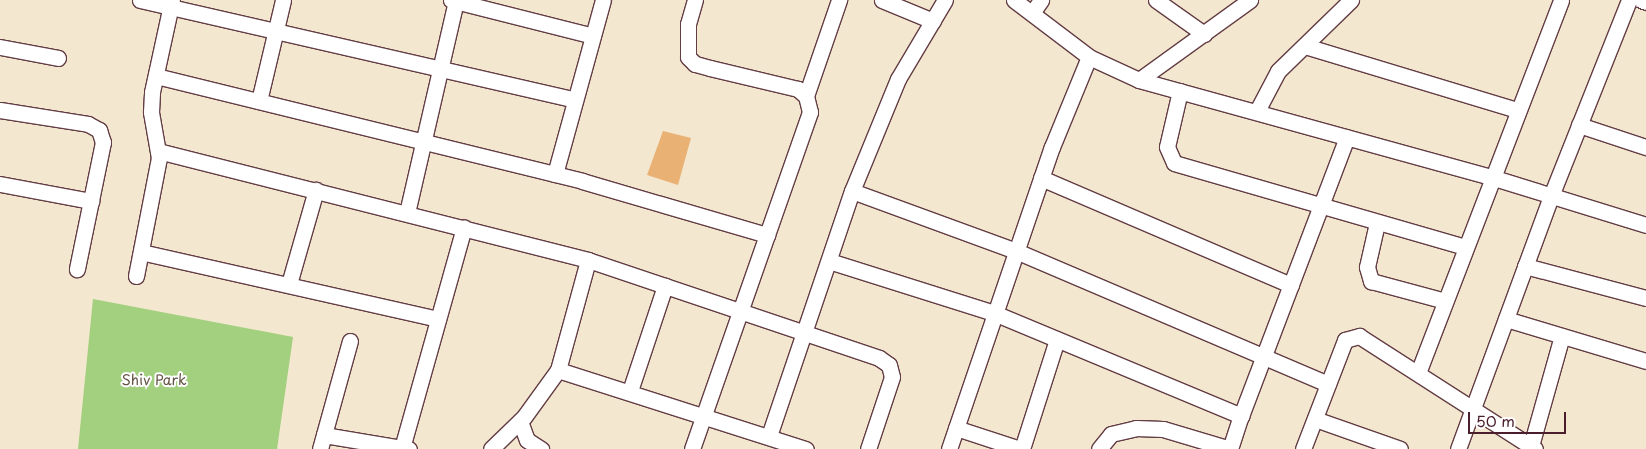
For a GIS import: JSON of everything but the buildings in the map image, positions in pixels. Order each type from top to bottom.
[{"type":"street","points":[[140,0],[171,3],[276,31],[575,100]]},
{"type":"street","points":[[259,101],[283,0]]},
{"type":"street","points":[[555,174],[603,0]]},
{"type":"street","points":[[695,0],[685,45],[688,57],[695,64],[785,85],[806,96]]},
{"type":"street","points":[[692,449],[706,415],[810,112],[806,96],[839,0]]},
{"type":"street","points":[[882,0],[932,21]]},
{"type":"street","points":[[770,436],[852,190],[898,79],[945,0]]},
{"type":"street","points":[[1014,0],[1089,58],[1139,80],[1491,177],[1646,225]]},
{"type":"street","points":[[1032,13],[1041,0]]},
{"type":"street","points":[[1156,0],[1204,34]]},
{"type":"street","points":[[1139,80],[1250,0]]},
{"type":"street","points":[[1257,111],[1278,71],[1351,0]]},
{"type":"street","points":[[1418,374],[1491,177],[1561,0]]},
{"type":"street","points":[[1458,449],[1551,196],[1629,0]]},
{"type":"street","points":[[1641,0],[1646,2]]},
{"type":"street","points":[[407,213],[441,70],[454,1],[593,36]]},
{"type":"street","points":[[136,276],[158,151],[151,112],[156,76],[171,3]]},
{"type":"street","points":[[1305,46],[1518,110]]},
{"type":"street","points":[[0,47],[58,58]]},
{"type":"street","points":[[949,449],[1041,178],[1089,58]]},
{"type":"street","points":[[156,76],[555,174],[767,235]]},
{"type":"street","points":[[1180,91],[1166,147],[1174,163],[1320,208],[1465,247]]},
{"type":"street","points":[[0,110],[88,124],[99,130],[103,142],[77,269]]},
{"type":"street","points":[[1579,124],[1646,147]]},
{"type":"street","points":[[1099,449],[1111,434],[1136,428],[1163,429],[1230,449],[1263,355],[1346,137]]},
{"type":"street","points":[[158,151],[588,260],[879,358],[889,365],[892,377],[868,449]]},
{"type":"street","points":[[1041,178],[1291,285]]},
{"type":"street","points":[[0,184],[91,201]]},
{"type":"street","points":[[289,284],[316,190]]},
{"type":"street","points":[[852,190],[1016,251],[1328,384]]},
{"type":"street","points":[[1377,223],[1367,267],[1371,281],[1445,301]]},
{"type":"street","points":[[350,341],[322,442],[406,448],[438,319],[464,228]]},
{"type":"street","points":[[141,252],[438,319]]},
{"type":"street","points":[[491,449],[520,421],[558,370],[588,260]]},
{"type":"street","points":[[829,261],[994,313],[1241,416]]},
{"type":"street","points":[[1525,266],[1646,298]]},
{"type":"street","points":[[630,391],[665,286]]},
{"type":"street","points":[[1506,319],[1646,361]]},
{"type":"street","points":[[1302,449],[1345,340],[1359,336],[1474,408],[1533,448],[1562,336]]},
{"type":"street","points":[[956,428],[1021,449],[1057,340]]},
{"type":"street","points":[[558,370],[706,415],[806,449]]},
{"type":"street","points":[[1314,419],[1400,449]]},
{"type":"street","points":[[520,421],[527,440],[541,449]]},
{"type":"green space","name":"Shiv Park","points":[[93,299],[293,337],[277,449],[78,449]]}]
